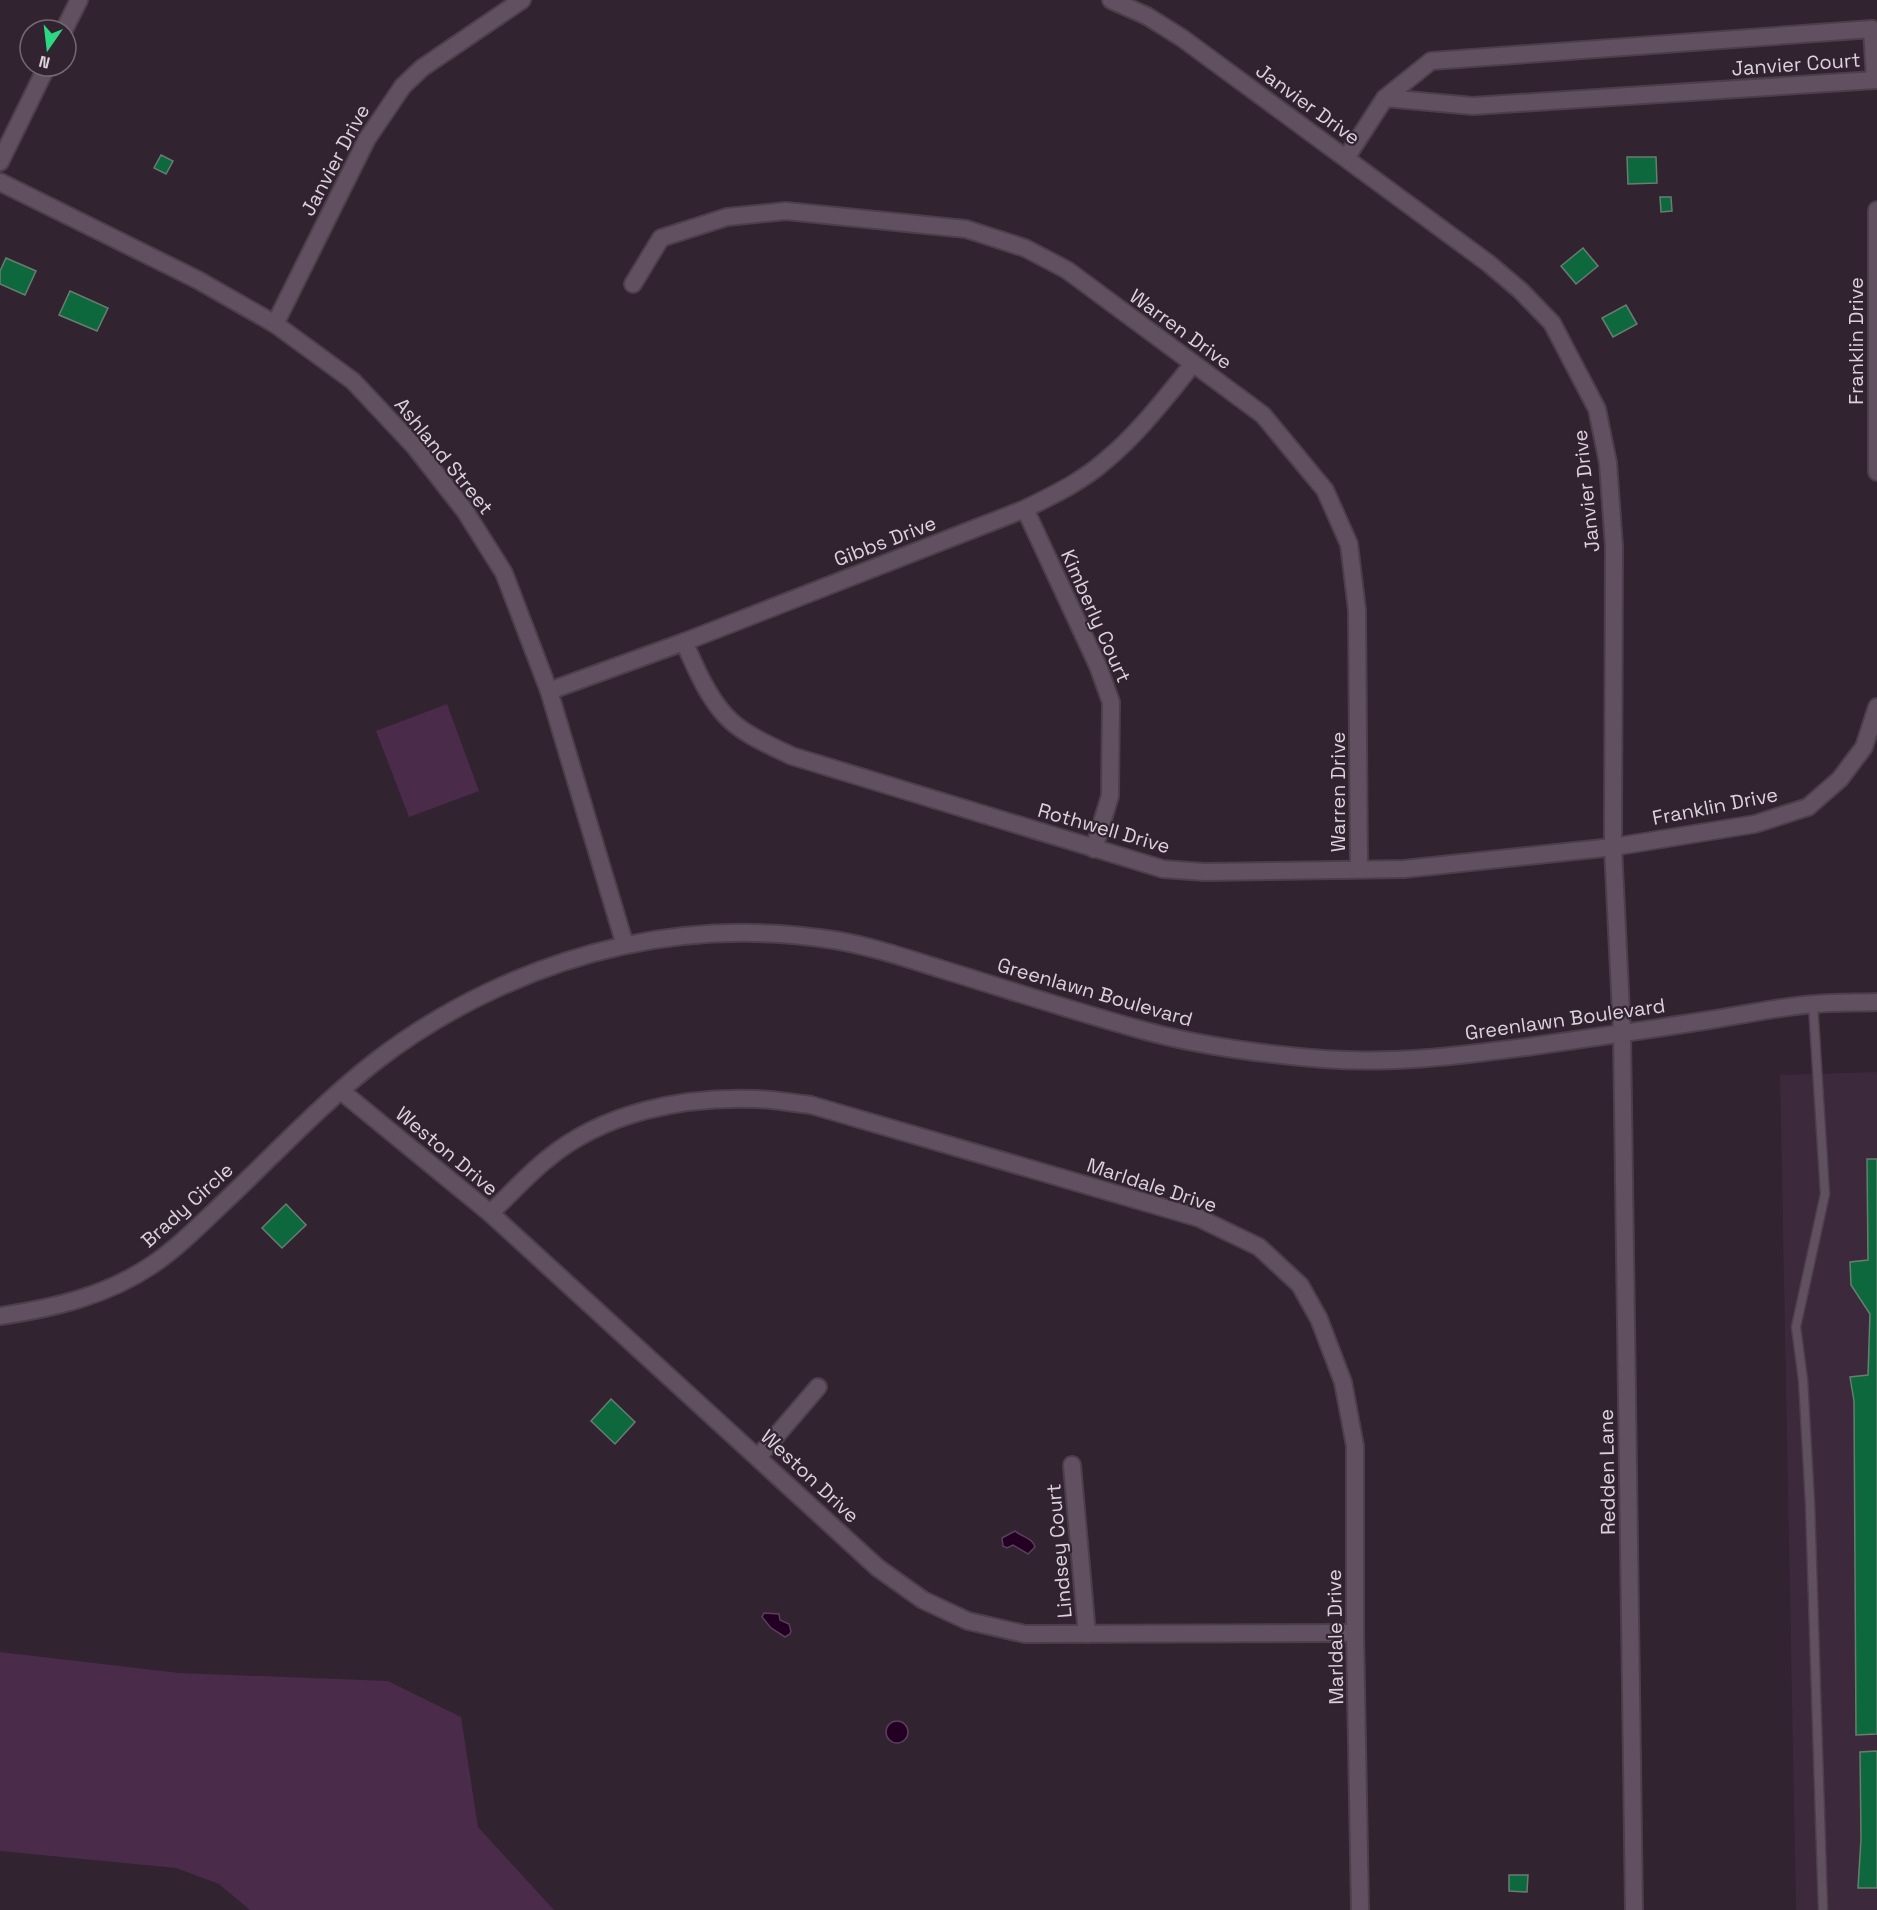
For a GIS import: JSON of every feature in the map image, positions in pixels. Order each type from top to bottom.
[{"type":"street","points":[[70,18],[79,0]]},
{"type":"street","name":"Janvier Drive","points":[[275,324],[367,139],[403,86],[422,68],[522,0]]},
{"type":"street","name":"Janvier Drive","points":[[1111,0],[1147,16],[1182,38],[1488,263],[1520,290],[1552,323],[1597,409],[1608,463],[1614,547],[1613,847],[1622,1034]]},
{"type":"street","name":"Janvier Court","points":[[1346,158],[1385,98],[1431,61],[1872,29],[1875,80],[1473,106],[1385,98]]},
{"type":"street","points":[[0,162],[41,78]]},
{"type":"street","name":"Ashland Street","points":[[0,182],[198,280],[275,324],[353,381],[415,447],[465,511],[504,573],[549,691],[625,945]]},
{"type":"street","name":"Franklin Drive","points":[[1877,210],[1877,472]]},
{"type":"street","name":"Warren Drive","points":[[633,284],[661,238],[727,217],[786,211],[966,229],[1025,248],[1067,270],[1263,415],[1325,490],[1348,544],[1357,610],[1359,869]]},
{"type":"street","name":"Gibbs Drive","points":[[549,691],[684,642],[1025,509],[1070,486],[1104,462],[1134,435],[1193,364]]},
{"type":"street","name":"Kimberly Court","points":[[1025,509],[1098,666],[1111,702],[1110,796],[1094,849]]},
{"type":"street","name":"Rothwell Drive","points":[[684,642],[703,683],[725,715],[756,739],[792,756],[1163,869],[1204,872],[1404,869],[1613,847]]},
{"type":"street","name":"Franklin Drive","points":[[1613,847],[1755,824],[1808,807],[1840,779],[1864,747],[1877,706]]},
{"type":"street","name":"Greenlawn Boulevard","points":[[341,1090],[410,1037],[490,992],[538,972],[576,958],[625,945],[695,936],[742,933],[788,935],[838,941],[890,953],[1136,1029],[1236,1050],[1332,1060],[1433,1058],[1622,1034],[1813,1004],[1877,1002]]},
{"type":"street","name":"Redden Lane","points":[[1622,1034],[1634,1910]]},
{"type":"street","name":"Weston Drive","points":[[341,1090],[490,1213],[878,1568],[922,1600],[969,1621],[1025,1634],[1355,1633]]},
{"type":"street","name":"Brady Circle","points":[[0,1316],[41,1310],[82,1299],[152,1265],[186,1238],[341,1090]]},
{"type":"street","name":"Marldale Drive","points":[[490,1213],[547,1159],[592,1130],[644,1110],[700,1101],[756,1099],[811,1105],[1199,1218],[1259,1247],[1300,1285],[1319,1319],[1343,1382],[1354,1446],[1360,1910]]},
{"type":"street","points":[[758,1457],[818,1387]]},
{"type":"street","name":"Lindsey Court","points":[[1072,1465],[1087,1634]]},
{"type":"lane","points":[[1813,1004],[1825,1194],[1796,1327],[1803,1380],[1810,1503],[1823,1910]]},
{"type":"shaded area","points":[[447,704],[479,791],[409,817],[376,731]]},
{"type":"shaded area","points":[[1877,1072],[1877,1910],[1796,1910],[1780,1075]]},
{"type":"shaded area","points":[[1015,1531],[1034,1544],[1035,1547],[1028,1554],[1013,1545],[1007,1548],[1003,1546],[1002,1538]]},
{"type":"shaded area","points":[[764,1613],[779,1614],[780,1620],[789,1624],[790,1634],[785,1637],[771,1628],[762,1617]]},
{"type":"shaded area","points":[[0,1652],[179,1673],[388,1681],[461,1717],[478,1827],[554,1910],[250,1910],[219,1884],[176,1868],[0,1851]]},
{"type":"shaded area","points":[[897,1721],[905,1724],[908,1732],[905,1740],[897,1743],[889,1740],[886,1732],[889,1724]]},
{"type":"building","points":[[161,155],[173,161],[166,174],[154,168]]},
{"type":"building","points":[[1627,157],[1656,157],[1657,183],[1628,184]]},
{"type":"building","points":[[1660,197],[1671,197],[1672,211],[1661,212]]},
{"type":"building","points":[[1583,248],[1598,266],[1576,284],[1561,266]]},
{"type":"building","points":[[6,258],[36,271],[25,295],[0,284],[0,271]]},
{"type":"building","points":[[70,291],[108,308],[97,331],[59,315]]},
{"type":"building","points":[[1626,305],[1637,324],[1613,337],[1602,318]]},
{"type":"building","points":[[1867,1159],[1877,1159],[1877,1734],[1856,1735],[1854,1401],[1850,1377],[1868,1375],[1870,1314],[1851,1285],[1850,1262],[1868,1260]]},
{"type":"building","points":[[286,1204],[306,1225],[282,1248],[262,1228]]},
{"type":"building","points":[[611,1399],[635,1422],[615,1444],[591,1421]]},
{"type":"building","points":[[1877,1751],[1877,1888],[1858,1888],[1861,1839],[1860,1752]]},
{"type":"building","points":[[1509,1875],[1528,1875],[1527,1892],[1509,1891]]}]
